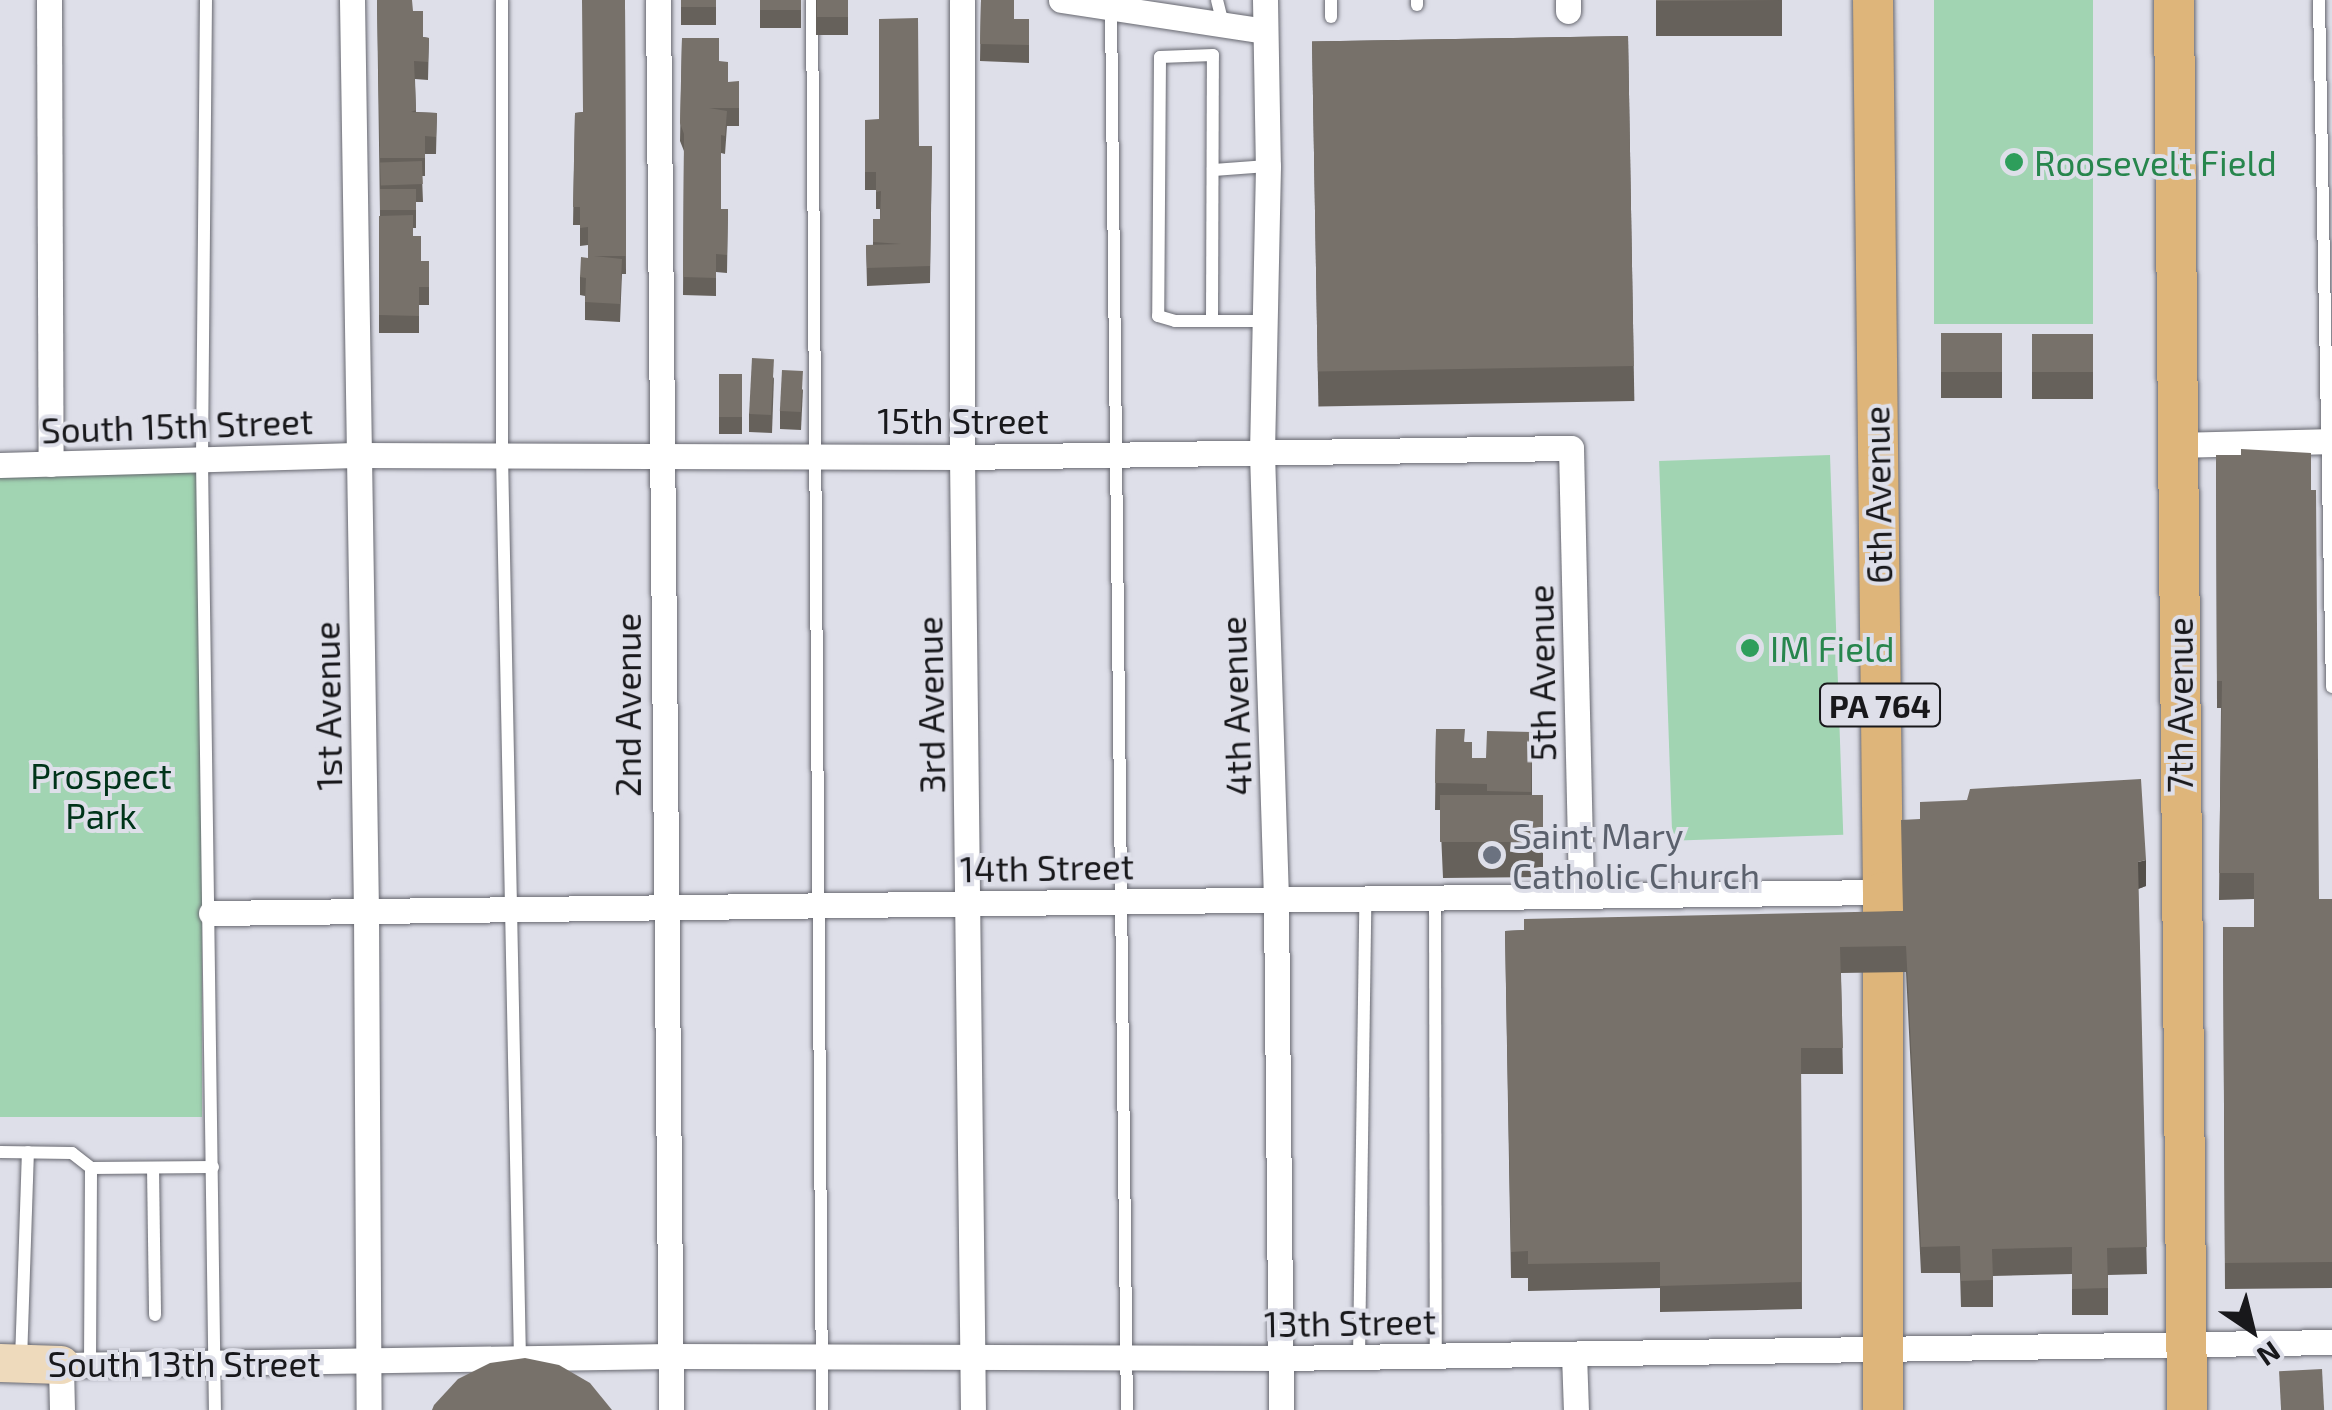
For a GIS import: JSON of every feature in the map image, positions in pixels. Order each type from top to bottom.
[{"type":"main road","name":"6th Avenue","points":[[1873,0],[1883,892],[1883,1410]]},
{"type":"main road","name":"7th Avenue","points":[[2174,0],[2187,1410]]},
{"type":"street","points":[[48,0],[51,464]]},
{"type":"street","name":"1st Avenue","points":[[352,0],[356,456],[366,911],[368,1410]]},
{"type":"street","name":"2nd Avenue","points":[[658,0],[671,1410]]},
{"type":"street","name":"3rd Avenue","points":[[962,0],[962,457],[973,1410]]},
{"type":"street","points":[[1061,0],[1220,12],[1265,31]]},
{"type":"street","name":"4th Avenue","points":[[1265,0],[1268,166],[1262,452],[1276,900],[1281,1410]]},
{"type":"street","points":[[2178,445],[2330,441]]},
{"type":"street","name":"15th Street","points":[[356,456],[660,453],[962,457],[1570,448]]},
{"type":"street","name":"5th Avenue","points":[[1570,448],[1581,896]]},
{"type":"street","name":"South 15th Street","points":[[0,465],[356,456]]},
{"type":"street","name":"14th Street","points":[[211,913],[1883,892]]},
{"type":"street","name":"13th Street","points":[[368,1361],[670,1356],[1281,1358],[2332,1342]]},
{"type":"street","points":[[1574,1354],[1576,1410]]},
{"type":"street","name":"South 13th Street","points":[[10,1363],[368,1361]]},
{"type":"street","points":[[62,1410],[76,1364]]},
{"type":"lane","points":[[206,0],[202,460],[215,1410]]},
{"type":"lane","points":[[502,0],[502,454],[520,1361]]},
{"type":"lane","points":[[812,0],[815,905],[822,1410]]},
{"type":"lane","points":[[1332,0],[1332,17]]},
{"type":"lane","points":[[2319,0],[2332,688]]},
{"type":"lane","points":[[1111,4],[1127,1410]]},
{"type":"lane","points":[[1212,320],[1214,55],[1160,57],[1158,316],[1176,321],[1265,321]]},
{"type":"lane","points":[[1213,170],[1268,166]]},
{"type":"lane","points":[[1434,898],[1436,1356]]},
{"type":"lane","points":[[1359,1357],[1364,899]]},
{"type":"lane","points":[[0,1152],[72,1153],[90,1168],[213,1168]]},
{"type":"lane","points":[[10,1363],[28,1152]]},
{"type":"lane","points":[[76,1364],[90,1168]]},
{"type":"lane","points":[[153,1168],[154,1315]]},
{"type":"green space","name":"Roosevelt Field","points":[[1934,0],[2093,0],[2093,324],[1934,324]]},
{"type":"green space","name":"IM Field","points":[[1830,455],[1843,835],[1672,841],[1659,461]]},
{"type":"green space","name":"Prospect Park","points":[[0,472],[202,472],[202,1117],[0,1117]]},
{"type":"building","points":[[377,0],[412,0],[413,11],[423,11],[423,37],[429,38],[428,62],[414,61],[416,110],[411,112],[437,113],[436,137],[425,136],[425,158],[380,158]]},
{"type":"building","points":[[582,0],[625,0],[626,256],[594,256],[622,259],[620,304],[585,302],[586,278],[580,277],[581,257],[588,258],[588,227],[580,228],[580,207],[573,207],[575,113],[583,112]]},
{"type":"building","points":[[681,0],[716,0],[716,7],[681,7]]},
{"type":"building","points":[[760,0],[801,0],[801,10],[760,10]]},
{"type":"building","points":[[817,0],[848,0],[848,17],[817,17]]},
{"type":"building","points":[[981,0],[1014,0],[1014,19],[1029,19],[1029,45],[980,44]]},
{"type":"building","points":[[1656,0],[1782,0],[1656,1]]},
{"type":"building","points":[[918,18],[919,146],[932,146],[930,266],[867,268],[866,245],[901,244],[873,242],[873,219],[880,219],[881,191],[876,192],[876,172],[865,172],[865,120],[879,119],[879,19]]},
{"type":"building","points":[[1628,36],[1634,366],[1318,371],[1312,42]]},
{"type":"building","points":[[682,38],[719,38],[719,61],[728,62],[728,82],[739,81],[739,108],[709,108],[727,111],[725,136],[721,135],[721,209],[728,209],[727,255],[716,254],[716,278],[683,277]]},
{"type":"building","points":[[422,161],[423,184],[381,185],[380,162]]},
{"type":"building","points":[[380,189],[416,189],[416,210],[380,210]]},
{"type":"building","points":[[413,215],[413,236],[421,236],[421,261],[429,261],[429,287],[419,287],[419,316],[379,315],[379,216]]},
{"type":"building","points":[[1941,333],[2002,333],[2002,372],[1941,372]]},
{"type":"building","points":[[2032,334],[2093,334],[2093,372],[2032,372]]},
{"type":"building","points":[[752,358],[774,359],[771,415],[749,414]]},
{"type":"building","points":[[782,370],[803,371],[801,412],[780,411]]},
{"type":"building","points":[[719,374],[742,374],[742,417],[719,417]]},
{"type":"building","points":[[2241,449],[2311,453],[2311,490],[2316,490],[2319,899],[2332,899],[2332,1262],[2225,1263],[2223,927],[2254,927],[2254,873],[2219,873],[2222,681],[2217,681],[2216,455],[2241,455]]},
{"type":"building","points":[[1436,729],[1465,729],[1464,742],[1472,742],[1472,758],[1486,758],[1487,731],[1532,732],[1531,792],[1487,791],[1487,784],[1435,783]]},
{"type":"building","points":[[2141,779],[2146,860],[2138,862],[2147,1247],[2107,1248],[2108,1288],[2072,1289],[2072,1247],[1992,1249],[1993,1280],[1961,1281],[1960,1246],[1921,1247],[1906,946],[1840,947],[1843,1048],[1801,1048],[1802,1282],[1660,1286],[1660,1262],[1528,1264],[1528,1251],[1511,1252],[1505,931],[1524,930],[1524,919],[1903,911],[1901,820],[1920,819],[1920,802],[1967,800],[1970,789]]},
{"type":"building","points":[[1440,795],[1543,795],[1543,842],[1440,842]]},
{"type":"building","points":[[525,1358],[559,1365],[590,1383],[612,1410],[432,1410],[458,1379],[490,1363]]},
{"type":"building","points":[[2322,1369],[2324,1410],[2281,1410],[2279,1371]]},
{"type":"place","name":"Roosevelt Field","points":[[2014,162]]},
{"type":"place","name":"IM Field","points":[[1750,648]]},
{"type":"place","name":"Saint Mary Catholic Church","points":[[1492,855]]}]
